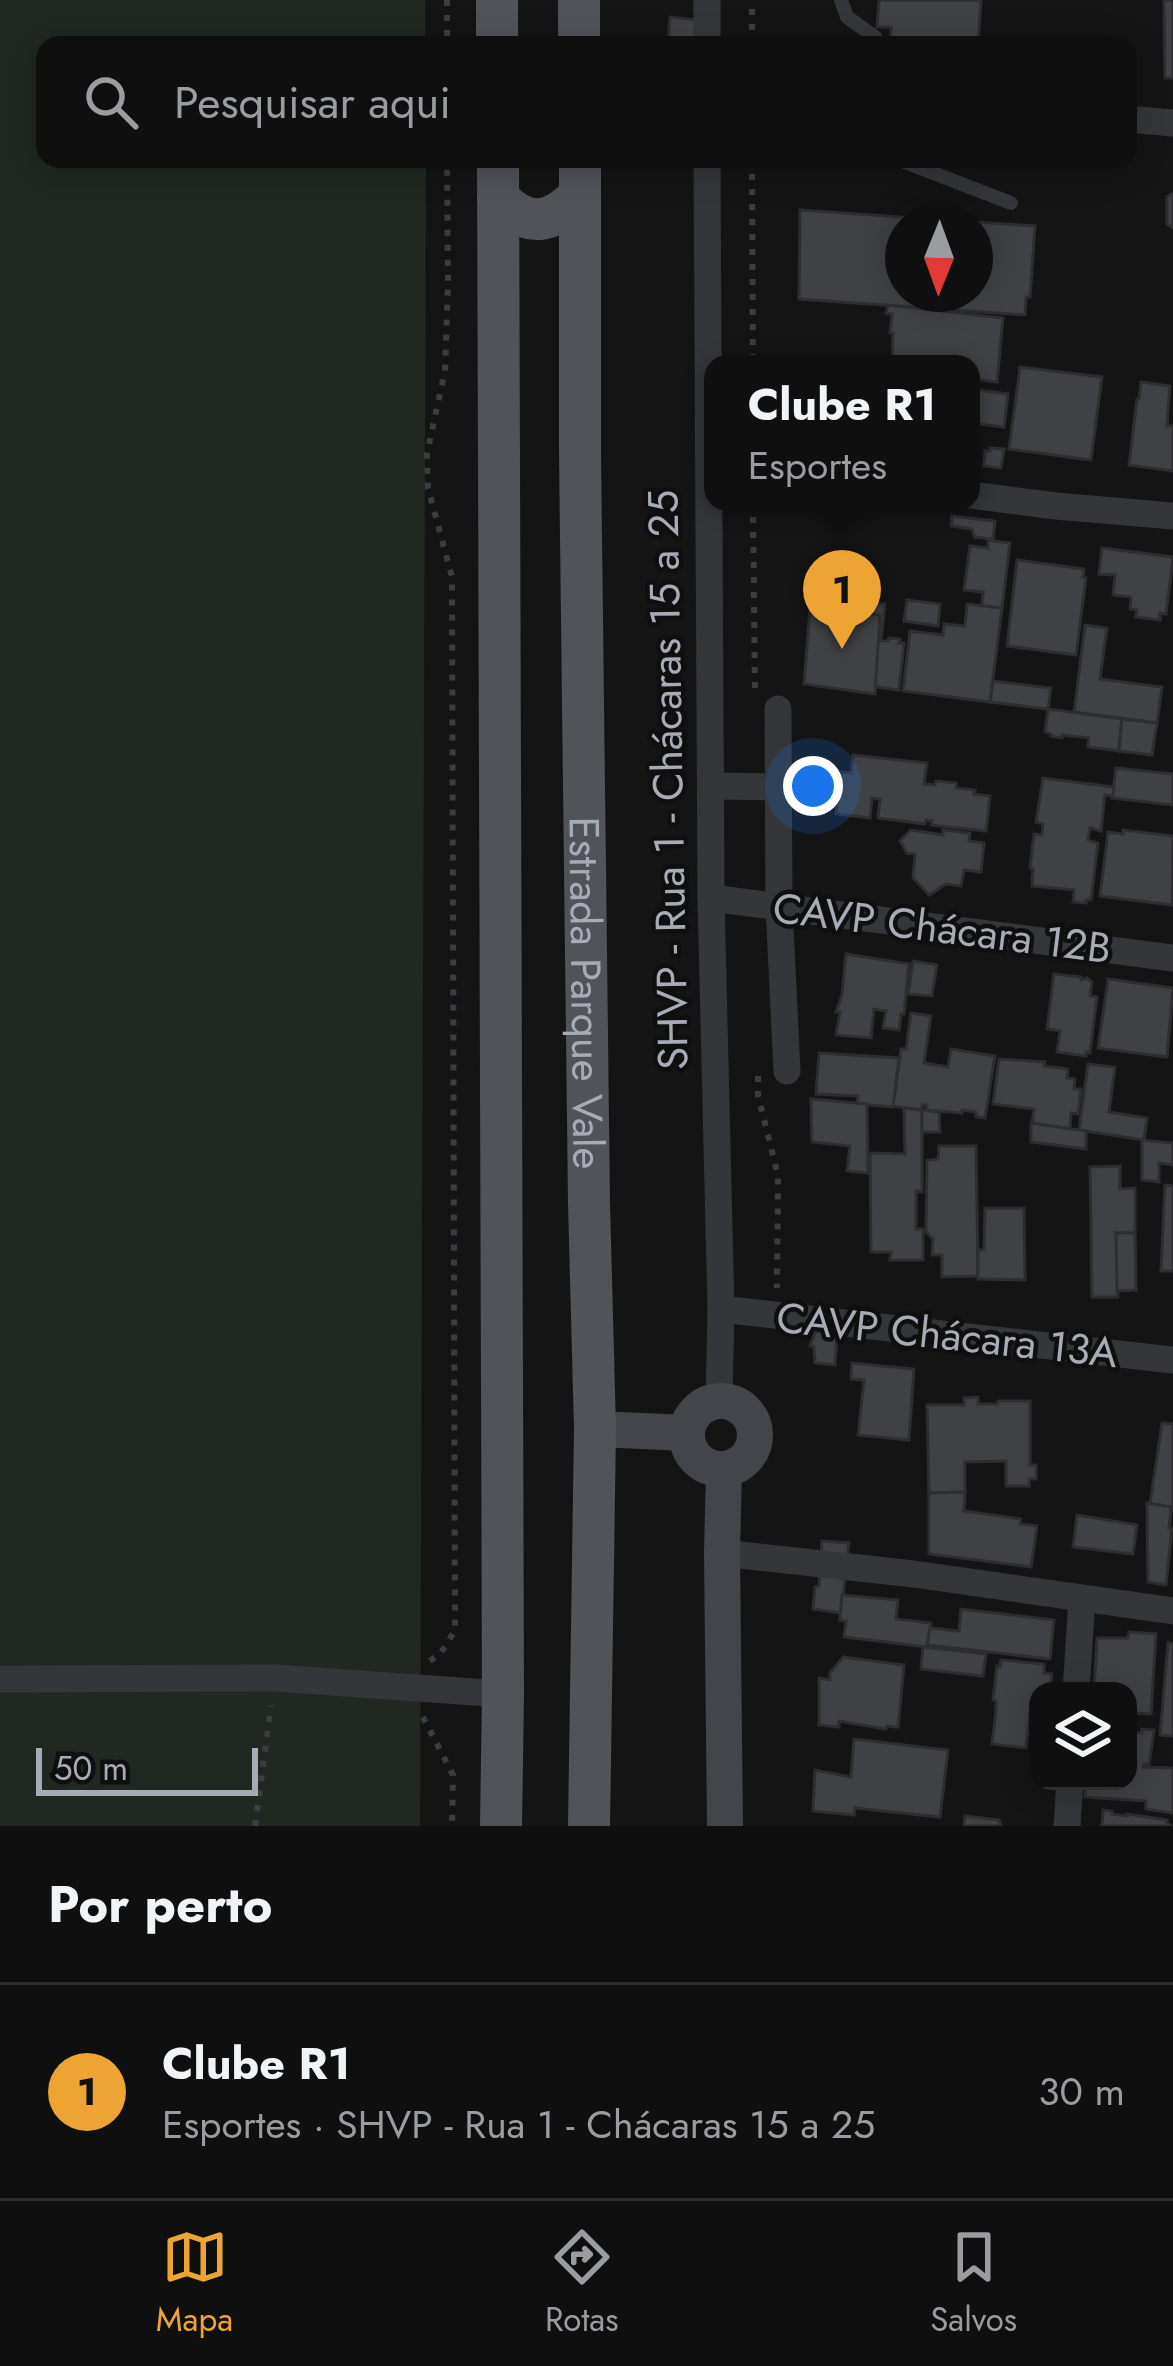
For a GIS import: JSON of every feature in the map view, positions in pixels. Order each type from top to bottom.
[{"type":"main road","points":[[496,0],[497,36]]},
{"type":"main road","points":[[579,0],[580,36]]},
{"type":"main road","points":[[498,178],[512,213],[548,218],[563,213],[580,177]]},
{"type":"main road","name":"Estrada Parque Vale","points":[[580,177],[588,1160],[595,1430],[589,1826]]},
{"type":"main road","name":"Estrada Parque Vale","points":[[498,178],[501,1826]]},
{"type":"street","points":[[707,0],[707,36]]},
{"type":"street","points":[[1137,120],[1173,123]]},
{"type":"street","name":"SHVP - Rua 1 - Chácaras 15 a 25","points":[[707,168],[710,355]]},
{"type":"street","points":[[980,496],[1173,516]]},
{"type":"street","name":"SHVP - Rua 1 - Chácaras 15 a 25","points":[[711,511],[711,898],[722,1309],[719,1401]]},
{"type":"street","points":[[778,709],[779,906],[787,1071]]},
{"type":"street","points":[[711,786],[779,787]]},
{"type":"street","name":"CAVP Chácara 12B","points":[[711,898],[1173,958]]},
{"type":"street","name":"CAVP Chácara 13A","points":[[722,1309],[1173,1360]]},
{"type":"street","points":[[719,1401],[734,1403],[754,1424],[750,1454],[724,1469],[698,1460],[687,1433],[697,1411],[719,1401]]},
{"type":"street","points":[[595,1430],[687,1433]]},
{"type":"street","points":[[724,1469],[725,1826]]},
{"type":"street","points":[[722,1553],[914,1574],[1173,1611]]},
{"type":"street","points":[[1077,1682],[1082,1598]]},
{"type":"street","points":[[0,1679],[274,1678],[503,1694]]},
{"type":"street","points":[[1067,1826],[1069,1790]]},
{"type":"lane","points":[[841,0],[847,17],[874,36]]},
{"type":"lane","points":[[920,168],[1011,203]]},
{"type":"path","points":[[447,0],[447,36]]},
{"type":"path","points":[[752,0],[752,36]]},
{"type":"path","points":[[447,168],[445,371],[428,453],[428,488],[452,577],[455,1630],[441,1653],[399,1685],[427,1722],[453,1774],[452,1826]]},
{"type":"path","points":[[752,168],[753,355]]},
{"type":"path","points":[[255,1826],[274,1678]]},
{"type":"shaded area","points":[[0,0],[425,0],[425,36],[36,36],[36,168],[426,168],[420,1826],[0,1826]]},
{"type":"building","points":[[879,0],[981,0],[979,36],[890,36],[891,27],[877,27]]},
{"type":"building","points":[[1164,0],[1173,0],[1173,78],[1165,78]]},
{"type":"building","points":[[670,17],[706,21],[705,36],[669,36]]},
{"type":"building","points":[[1173,194],[1173,228],[1167,224],[1167,197]]},
{"type":"building","points":[[800,210],[885,216],[885,305],[799,299]]},
{"type":"building","points":[[993,223],[1035,226],[1025,315],[983,312],[993,312]]},
{"type":"building","points":[[886,312],[1003,318],[997,382],[980,380],[980,355],[892,355],[892,314]]},
{"type":"building","points":[[1020,367],[1102,377],[1091,460],[1009,449]]},
{"type":"building","points":[[1141,382],[1170,386],[1167,426],[1173,426],[1173,471],[1129,465]]},
{"type":"building","points":[[980,390],[1008,394],[1004,427],[980,424]]},
{"type":"building","points":[[1004,449],[1001,468],[984,466],[985,451]]},
{"type":"building","points":[[952,516],[995,521],[993,539],[951,526]]},
{"type":"building","points":[[988,540],[1010,543],[1002,608],[982,606],[983,592],[964,590],[970,546],[988,548]]},
{"type":"building","points":[[1102,548],[1173,557],[1166,614],[1160,613],[1160,620],[1136,617],[1137,610],[1130,609],[1131,597],[1113,595],[1115,575],[1099,574]]},
{"type":"building","points":[[1017,560],[1084,569],[1076,655],[1007,646]]},
{"type":"building","points":[[812,595],[885,604],[881,641],[889,638],[904,643],[899,690],[805,677]]},
{"type":"building","points":[[907,600],[940,604],[938,626],[904,621]]},
{"type":"building","points":[[967,604],[1002,608],[990,702],[903,691],[910,631],[943,635],[944,624],[965,626]]},
{"type":"building","points":[[810,608],[880,615],[875,694],[804,684]]},
{"type":"building","points":[[1085,625],[1107,628],[1100,679],[1162,687],[1157,723],[1074,712]]},
{"type":"building","points":[[993,681],[1051,688],[1048,709],[990,702]]},
{"type":"building","points":[[1048,709],[1122,719],[1119,751],[1088,747],[1089,738],[1051,736],[1045,732]]},
{"type":"building","points":[[1122,719],[1157,723],[1152,755],[1119,751]]},
{"type":"building","points":[[853,755],[927,763],[924,784],[956,783],[956,788],[990,796],[986,831],[931,825],[926,820],[925,824],[878,818],[880,799],[872,798],[870,818],[836,814],[841,772],[851,773]]},
{"type":"building","points":[[1116,768],[1173,774],[1173,805],[1112,798]]},
{"type":"building","points":[[1043,778],[1114,787],[1113,796],[1105,795],[1101,831],[1090,828],[1088,840],[1098,843],[1091,900],[1086,903],[1073,902],[1074,890],[1032,886],[1034,834],[1042,835],[1043,824],[1036,822]]},
{"type":"building","points":[[911,830],[970,833],[969,841],[984,843],[981,872],[964,870],[961,886],[946,884],[929,895],[913,878],[915,854],[907,853],[900,841]]},
{"type":"building","points":[[1123,830],[1173,836],[1172,905],[1100,896],[1108,832],[1123,834]]},
{"type":"building","points":[[846,954],[909,964],[899,1030],[883,1028],[886,1011],[874,1009],[871,1038],[836,1035]]},
{"type":"building","points":[[913,961],[937,965],[932,996],[908,994]]},
{"type":"building","points":[[1054,974],[1092,982],[1090,996],[1097,997],[1086,1056],[1057,1052],[1060,1031],[1047,1029]]},
{"type":"building","points":[[1108,979],[1173,988],[1167,1057],[1098,1048]]},
{"type":"building","points":[[911,1013],[931,1016],[924,1063],[948,1067],[951,1049],[995,1056],[985,1118],[962,1110],[926,1110],[927,1105],[921,1110],[893,1106]]},
{"type":"building","points":[[819,1053],[899,1058],[893,1107],[857,1104],[858,1096],[816,1094]]},
{"type":"building","points":[[999,1059],[1045,1062],[1044,1066],[1068,1069],[1067,1078],[1075,1079],[1074,1089],[1081,1089],[1078,1114],[1071,1113],[1070,1129],[1032,1123],[1034,1109],[993,1104]]},
{"type":"building","points":[[1088,1064],[1115,1067],[1109,1112],[1147,1118],[1144,1140],[1079,1130]]},
{"type":"building","points":[[811,1099],[867,1104],[868,1173],[847,1171],[850,1146],[812,1142]]},
{"type":"building","points":[[904,1108],[922,1110],[922,1192],[916,1191],[916,1229],[923,1229],[923,1260],[890,1260],[891,1252],[871,1252],[870,1153],[905,1154]]},
{"type":"building","points":[[922,1110],[939,1112],[940,1132],[922,1132]]},
{"type":"building","points":[[1031,1123],[1086,1131],[1086,1149],[1031,1142]]},
{"type":"building","points":[[1142,1140],[1173,1143],[1173,1165],[1159,1163],[1159,1182],[1142,1180]]},
{"type":"building","points":[[939,1146],[976,1146],[978,1276],[942,1277],[942,1255],[932,1255],[933,1239],[926,1232],[927,1160],[938,1159]]},
{"type":"building","points":[[1120,1166],[1120,1189],[1135,1188],[1135,1233],[1116,1233],[1118,1297],[1092,1297],[1090,1167]]},
{"type":"building","points":[[1165,1185],[1173,1186],[1173,1271],[1161,1271]]},
{"type":"building","points":[[985,1208],[1024,1208],[1025,1280],[978,1279]]},
{"type":"building","points":[[1116,1233],[1135,1233],[1136,1290],[1117,1291]]},
{"type":"building","points":[[821,1329],[837,1332],[835,1365],[815,1363],[810,1346]]},
{"type":"building","points":[[852,1363],[914,1369],[909,1440],[858,1435],[864,1380],[851,1379]]},
{"type":"building","points":[[978,1397],[978,1404],[1030,1401],[1030,1465],[1036,1465],[1036,1479],[1029,1479],[1029,1486],[1006,1486],[1006,1461],[965,1462],[965,1492],[929,1493],[927,1405],[964,1405],[964,1398]]},
{"type":"building","points":[[1162,1423],[1173,1424],[1173,1510],[1150,1504]]},
{"type":"building","points":[[965,1492],[964,1511],[1021,1519],[1020,1524],[1037,1526],[1031,1567],[929,1554],[929,1493]]},
{"type":"building","points":[[1147,1503],[1171,1507],[1166,1585],[1148,1582]]},
{"type":"building","points":[[1077,1515],[1137,1525],[1133,1554],[1073,1547]]},
{"type":"building","points":[[822,1541],[849,1543],[841,1613],[813,1609]]},
{"type":"building","points":[[842,1595],[898,1600],[896,1619],[931,1623],[927,1647],[844,1637]]},
{"type":"building","points":[[961,1609],[1054,1620],[1050,1659],[927,1645],[930,1628],[959,1631]]},
{"type":"building","points":[[1129,1632],[1156,1634],[1151,1714],[1137,1713],[1137,1682],[1095,1682],[1097,1638],[1128,1638]]},
{"type":"building","points":[[1168,1643],[1173,1644],[1173,1736],[1160,1735]]},
{"type":"building","points":[[923,1647],[986,1654],[983,1676],[921,1669]]},
{"type":"building","points":[[843,1657],[904,1665],[898,1727],[839,1721],[839,1727],[819,1725],[819,1678],[830,1680]]},
{"type":"building","points":[[1001,1660],[1044,1664],[1044,1673],[1052,1674],[1051,1682],[1029,1682],[1026,1748],[992,1744]]},
{"type":"building","points":[[1142,1729],[1154,1730],[1149,1764],[1143,1767],[1173,1768],[1173,1813],[1146,1809],[1146,1801],[1085,1797],[1085,1790],[1137,1790],[1137,1733]]},
{"type":"building","points":[[854,1739],[948,1750],[940,1817],[855,1808],[854,1815],[813,1811],[815,1770],[851,1777]]},
{"type":"building","points":[[1103,1810],[1167,1820],[1171,1826],[1102,1826]]},
{"type":"building","points":[[965,1816],[999,1820],[1001,1826],[964,1826]]},
{"type":"place","name":"Clube R1","points":[[842,649]]}]
